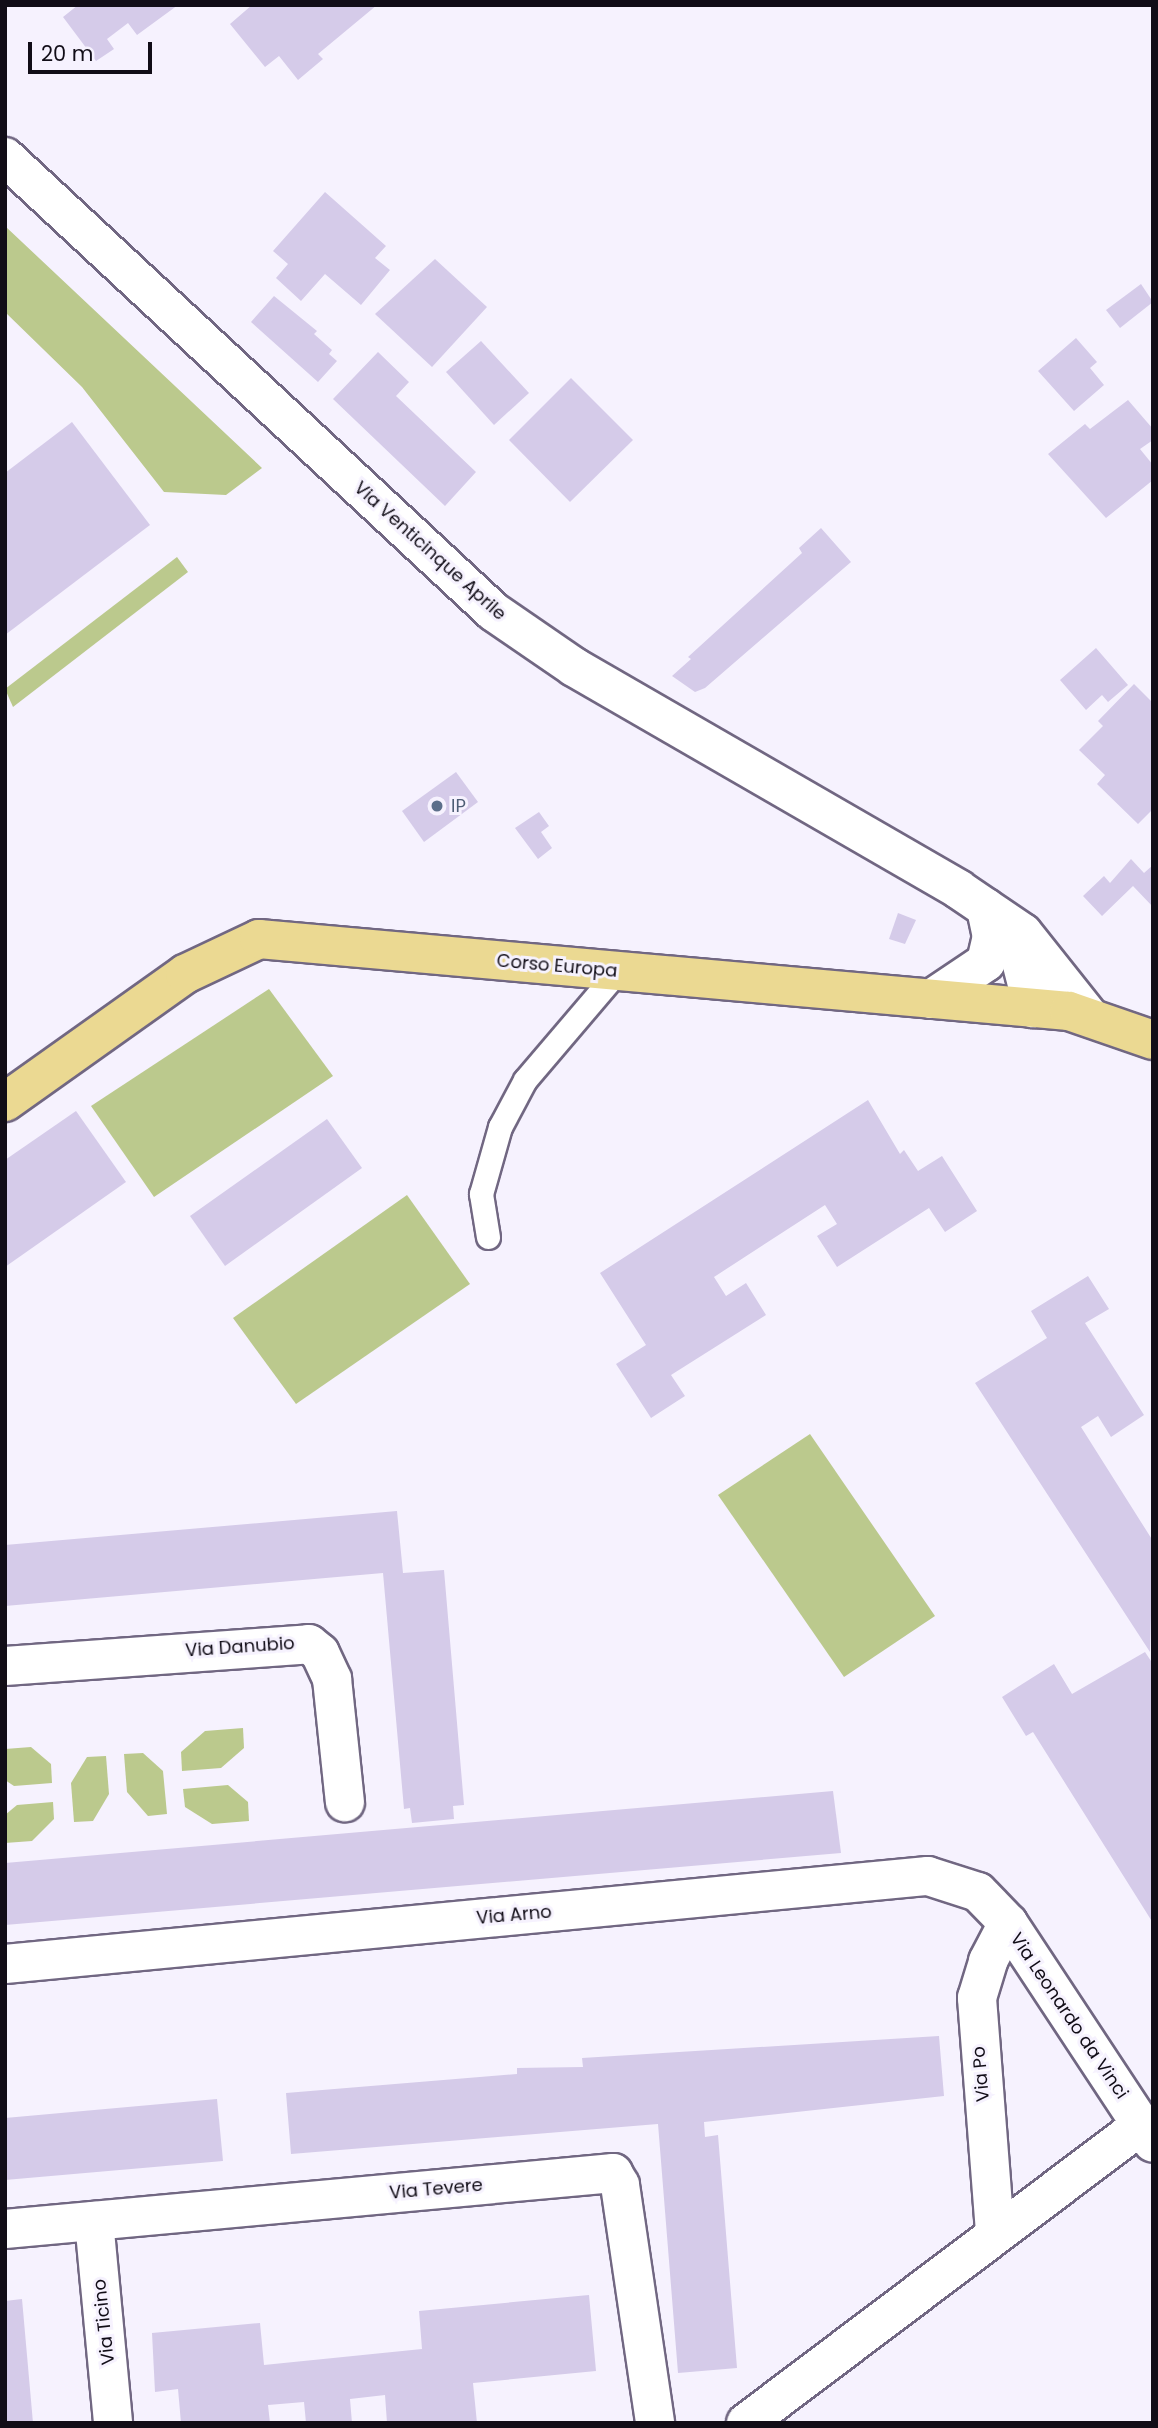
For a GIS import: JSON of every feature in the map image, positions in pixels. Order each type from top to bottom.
[{"type":"main road","name":"Corso Europa","points":[[5,1102],[185,974],[259,939],[1033,1008],[1089,1016],[1153,1040]]},
{"type":"street","name":"Via Venticinque Aprile","points":[[5,157],[494,612],[585,674],[986,908],[1023,933],[1045,957],[1089,1016]]},
{"type":"street","name":"Via Venticinque Aprile","points":[[986,908],[1014,944],[1033,1008]]},
{"type":"street","points":[[931,999],[976,973],[986,962],[992,937],[986,908]]},
{"type":"street","points":[[1033,1008],[1044,984],[1045,957]]},
{"type":"street","name":"Via Danubio","points":[[5,1666],[309,1644],[320,1653],[332,1679],[345,1802]]},
{"type":"street","name":"Via Arno","points":[[5,1964],[928,1876],[978,1892],[1008,1923]]},
{"type":"street","name":"Via Leonardo da Vinci","points":[[1008,1923],[1147,2134]]},
{"type":"street","name":"Via Po","points":[[995,2231],[977,1998],[988,1961],[1008,1923]]},
{"type":"street","points":[[746,2423],[995,2231],[1147,2134]]},
{"type":"street","name":"Via Tevere","points":[[5,2229],[609,2172],[620,2185],[655,2423]]},
{"type":"street","name":"Via Ticino","points":[[94,2221],[113,2423]]},
{"type":"lane","points":[[488,1237],[481,1194],[500,1127],[525,1080],[617,972]]},
{"type":"green space","points":[[5,226],[262,468],[226,495],[164,492],[82,387],[5,312]]},
{"type":"green space","points":[[177,557],[188,572],[13,707],[5,689]]},
{"type":"green space","points":[[269,989],[333,1076],[154,1197],[91,1106]]},
{"type":"green space","points":[[407,1195],[470,1284],[296,1404],[233,1318]]},
{"type":"green space","points":[[810,1434],[935,1616],[844,1677],[718,1495]]},
{"type":"green space","points":[[243,1728],[244,1748],[221,1768],[182,1771],[181,1752],[205,1731]]},
{"type":"green space","points":[[31,1747],[51,1764],[52,1783],[14,1786],[5,1780],[5,1749]]},
{"type":"green space","points":[[143,1753],[163,1771],[167,1814],[148,1816],[127,1792],[124,1754]]},
{"type":"green space","points":[[106,1756],[109,1794],[93,1821],[74,1822],[71,1783],[87,1757]]},
{"type":"green space","points":[[228,1785],[248,1802],[249,1821],[212,1824],[185,1807],[183,1789]]},
{"type":"green space","points":[[53,1802],[54,1819],[32,1841],[5,1843],[5,1815],[17,1805]]},
{"type":"building","points":[[78,5],[178,5],[137,35],[128,23],[107,39],[114,49],[96,61],[63,17]]},
{"type":"building","points":[[252,5],[377,5],[318,54],[323,59],[298,80],[279,56],[265,67],[230,24]]},
{"type":"building","points":[[325,192],[386,246],[375,258],[390,270],[361,305],[325,274],[301,301],[276,278],[288,264],[273,251]]},
{"type":"building","points":[[435,259],[487,307],[432,367],[375,314]]},
{"type":"building","points":[[1141,284],[1153,302],[1120,328],[1106,310]]},
{"type":"building","points":[[274,296],[317,331],[314,334],[332,350],[329,354],[337,361],[318,382],[251,322]]},
{"type":"building","points":[[1076,338],[1097,362],[1090,368],[1104,385],[1074,411],[1038,371]]},
{"type":"building","points":[[481,341],[529,393],[494,425],[446,372]]},
{"type":"building","points":[[378,352],[409,382],[396,396],[476,472],[445,506],[333,399]]},
{"type":"building","points":[[571,378],[633,440],[570,502],[509,440]]},
{"type":"building","points":[[1128,400],[1153,429],[1153,440],[1140,449],[1153,465],[1153,480],[1106,518],[1048,454],[1085,424],[1090,429]]},
{"type":"building","points":[[72,422],[150,525],[5,635],[5,473]]},
{"type":"building","points":[[821,528],[851,562],[705,688],[695,692],[672,676],[691,659],[688,657],[802,553],[799,548]]},
{"type":"building","points":[[1096,648],[1128,685],[1108,702],[1102,695],[1086,710],[1060,680]]},
{"type":"building","points":[[1134,684],[1153,703],[1153,809],[1138,824],[1097,784],[1105,775],[1079,750],[1103,726],[1098,721]]},
{"type":"building","points":[[456,772],[478,802],[424,842],[402,811]]},
{"type":"building","points":[[539,812],[549,826],[541,832],[552,848],[538,859],[515,828]]},
{"type":"building","points":[[1131,859],[1144,873],[1153,865],[1153,907],[1133,886],[1102,916],[1083,896],[1104,876],[1110,883]]},
{"type":"building","points":[[898,913],[916,920],[905,944],[889,939]]},
{"type":"building","points":[[868,1100],[900,1154],[904,1150],[918,1171],[942,1156],[977,1211],[945,1232],[929,1208],[837,1267],[817,1236],[837,1224],[825,1205],[714,1277],[726,1296],[746,1283],[766,1315],[671,1375],[685,1396],[651,1418],[616,1364],[646,1345],[600,1273]]},
{"type":"building","points":[[76,1111],[126,1182],[5,1267],[5,1160]]},
{"type":"building","points":[[327,1119],[362,1168],[225,1266],[190,1216]]},
{"type":"building","points":[[1088,1276],[1109,1309],[1085,1323],[1144,1415],[1111,1437],[1098,1416],[1081,1427],[1153,1541],[1150,1652],[975,1383],[1047,1338],[1031,1311]]},
{"type":"building","points":[[397,1511],[403,1573],[444,1570],[464,1805],[453,1806],[454,1819],[412,1823],[410,1808],[404,1809],[383,1573],[5,1606],[5,1545]]},
{"type":"building","points":[[1145,1652],[1153,1664],[1153,1923],[1033,1732],[1026,1736],[1002,1697],[1054,1664],[1072,1694]]},
{"type":"building","points":[[833,1791],[841,1853],[5,1925],[5,1863]]},
{"type":"building","points":[[939,2036],[944,2096],[704,2122],[705,2137],[718,2135],[737,2368],[678,2373],[658,2124],[291,2154],[286,2093],[517,2074],[517,2068],[583,2067],[582,2058]]},
{"type":"building","points":[[217,2099],[223,2161],[5,2180],[5,2118]]},
{"type":"building","points":[[589,2295],[596,2371],[473,2383],[477,2423],[387,2423],[385,2395],[350,2399],[352,2423],[306,2423],[304,2402],[268,2405],[270,2423],[181,2423],[178,2389],[155,2392],[152,2333],[260,2323],[264,2365],[422,2349],[419,2311]]},
{"type":"building","points":[[22,2299],[33,2423],[5,2423],[5,2301]]},
{"type":"place","name":"IP","points":[[437,806]]}]
